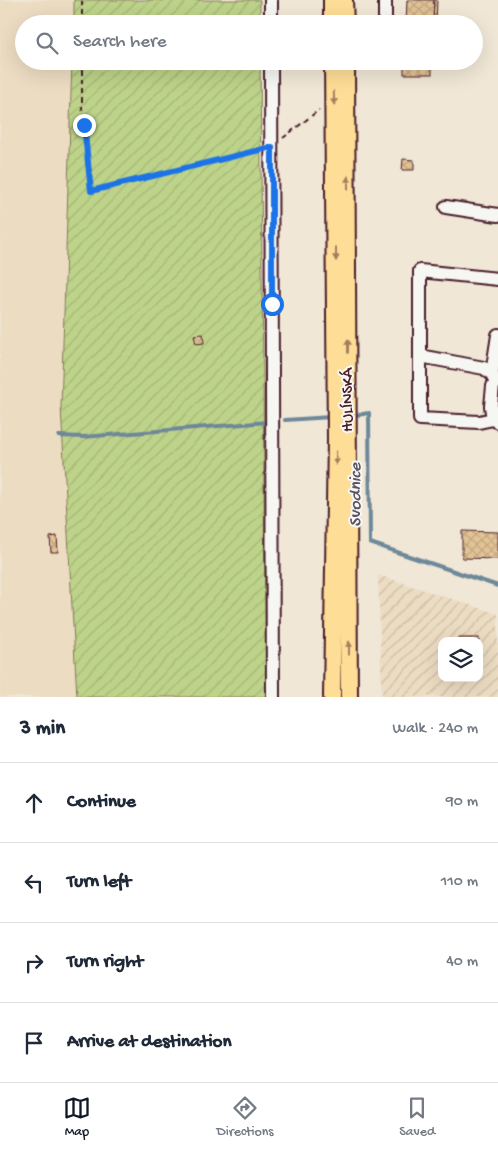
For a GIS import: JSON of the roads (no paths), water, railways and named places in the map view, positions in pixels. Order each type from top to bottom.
[{"type":"main road","points":[[332,0],[332,15]]},
{"type":"main road","points":[[344,0],[345,15]]},
{"type":"main road","points":[[334,70],[342,134]]},
{"type":"main road","points":[[342,134],[346,70]]},
{"type":"main road","name":"HULÍNSKÁ","points":[[332,697],[342,134]]},
{"type":"main road","name":"HULÍNSKÁ","points":[[342,134],[349,697]]},
{"type":"lane","points":[[271,0],[271,15]]},
{"type":"lane","points":[[385,0],[385,15]]},
{"type":"lane","points":[[271,70],[273,697]]},
{"type":"lane","points":[[446,207],[498,215]]},
{"type":"lane","points":[[498,279],[420,271],[420,419],[479,422],[496,420],[493,386],[498,335]]},
{"type":"lane","points":[[420,356],[484,368],[495,379]]},
{"type":"waterway","name":"Svodnice","points":[[357,415],[369,413],[370,543],[498,586]]},
{"type":"waterway","name":"Svodnice","points":[[285,420],[331,417]]},
{"type":"waterway","name":"Svodnice","points":[[59,436],[83,437],[268,422]]}]
